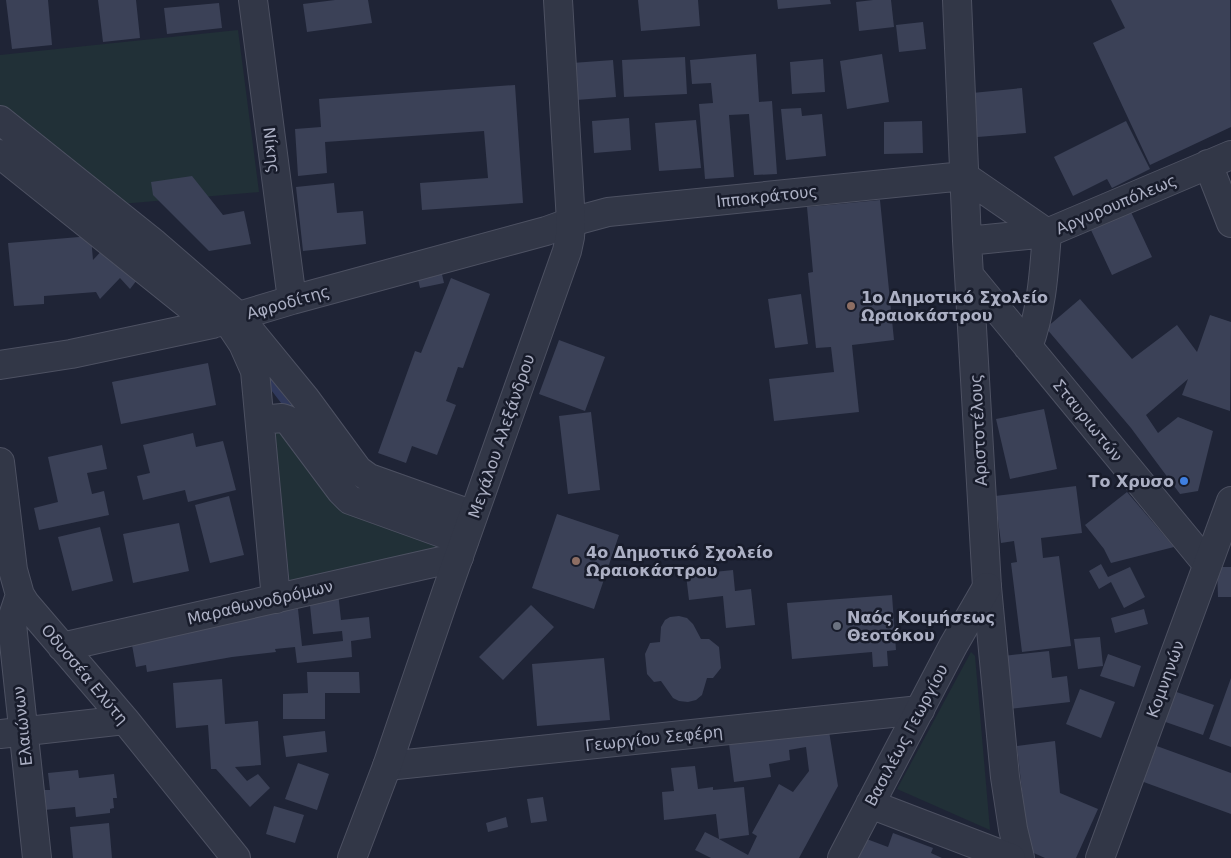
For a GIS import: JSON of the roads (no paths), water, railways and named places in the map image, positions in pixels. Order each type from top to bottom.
[{"type":"street","name":"Νίκης","points":[[253,0],[292,300]]},
{"type":"street","name":"Μεγάλου Αλεξάνδρου","points":[[352,858],[567,251],[571,222],[558,0]]},
{"type":"street","name":"Αριστοτέλους","points":[[957,0],[967,241],[987,587],[1005,777],[1013,829],[1020,858]]},
{"type":"street","points":[[0,120],[155,244],[225,320],[305,398],[358,470],[370,478],[474,515]]},
{"type":"street","points":[[0,154],[225,320],[243,344],[255,371],[276,599]]},
{"type":"street","points":[[1220,160],[1231,222]]},
{"type":"street","name":"Αργυρουπόλεως","points":[[967,241],[1047,233],[1220,160]]},
{"type":"street","name":"Ιπποκράτους","points":[[571,222],[608,212],[964,176]]},
{"type":"street","points":[[964,176],[1047,233],[1040,305],[1035,329],[1028,347]]},
{"type":"street","name":"Αφροδίτης","points":[[0,365],[71,354],[225,320],[546,231],[571,222]]},
{"type":"street","name":"Σταυριωτών","points":[[969,275],[1207,564]]},
{"type":"street","points":[[260,420],[282,418],[288,420],[341,491],[350,500],[462,549]]},
{"type":"street","name":"Οδυσσέα Ελύτη","points":[[0,462],[13,570],[20,595],[125,720],[236,858]]},
{"type":"street","name":"Κομνηνών","points":[[1100,858],[1231,501]]},
{"type":"street","name":"Μαραθωνοδρόμων","points":[[62,647],[276,599],[462,549]]},
{"type":"street","name":"Βασιλέως Γεωργίου","points":[[842,858],[953,646],[987,587]]},
{"type":"street","name":"Ελαιώνων","points":[[20,595],[12,624],[11,732],[37,858]]},
{"type":"street","name":"Γεωργίου Σεφέρη","points":[[386,766],[920,710]]},
{"type":"street","points":[[11,732],[125,720]]},
{"type":"street","points":[[870,804],[1012,858]]},
{"type":"waterway","points":[[264,375],[293,413]]},
{"type":"place","name":"1ο Δημοτικό Σχολείο Ωραιοκάστρου","points":[[851,306]]},
{"type":"place","name":"Το Χρυσο","points":[[1184,481]]},
{"type":"place","name":"4ο Δημοτικό Σχολείο Ωραιοκάστρου","points":[[576,561]]},
{"type":"place","name":"Ναός Κοιμήσεως Θεοτόκου","points":[[837,626]]}]
